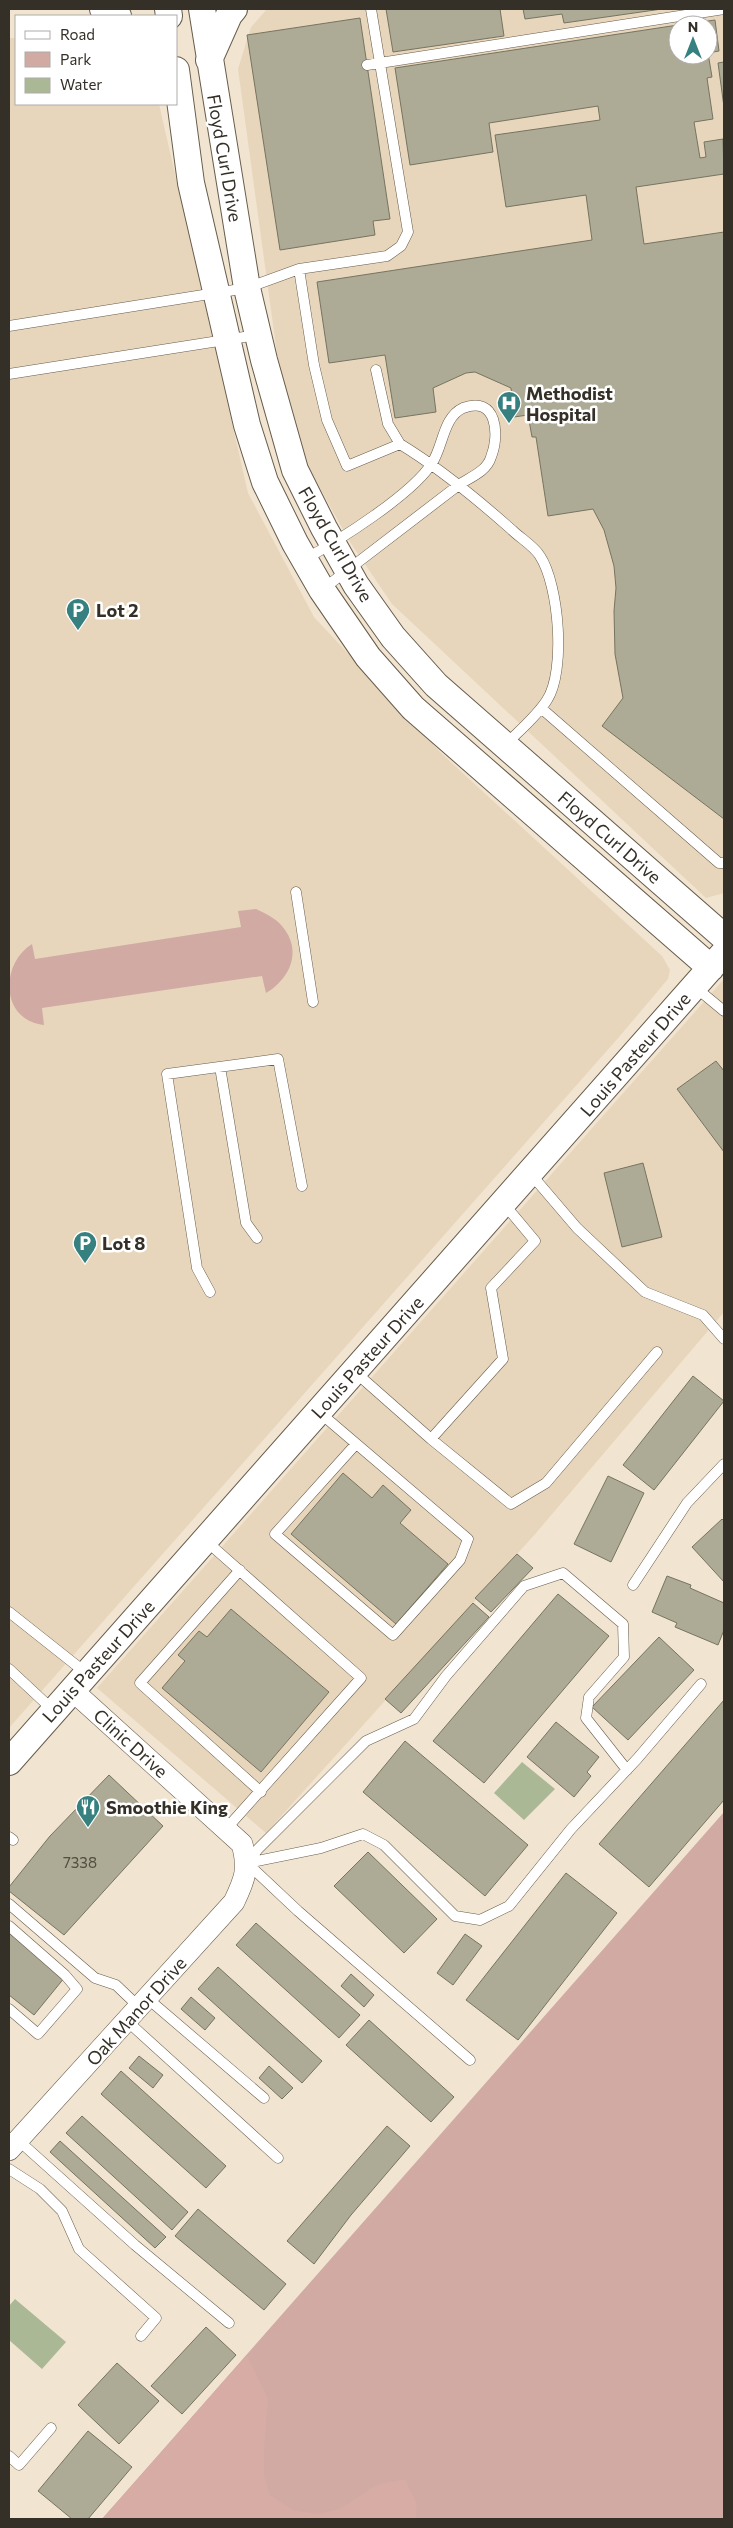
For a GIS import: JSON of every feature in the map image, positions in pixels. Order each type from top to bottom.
[{"type":"street","points":[[103,9],[116,15]]},
{"type":"street","name":"Floyd Curl Drive","points":[[202,9],[247,288],[278,416],[295,470],[348,571],[393,637],[436,685],[724,937]]},
{"type":"street","points":[[209,61],[225,22],[234,9]]},
{"type":"street","name":"Floyd Curl Drive","points":[[178,85],[191,183],[247,425],[265,482],[322,590],[368,657],[413,708],[710,969]]},
{"type":"street","name":"Louis Pasteur Drive","points":[[9,1762],[710,969]]},
{"type":"street","name":"Clinic Drive","points":[[80,1682],[242,1844],[247,1863]]},
{"type":"street","name":"Oak Manor Drive","points":[[13,2145],[234,1902],[244,1881],[247,1863]]},
{"type":"lane","points":[[9,326],[247,288],[299,269],[387,256],[401,246],[408,232],[371,9]]},
{"type":"lane","points":[[367,65],[724,9]]},
{"type":"lane","points":[[299,269],[314,365],[327,420],[347,466],[400,444]]},
{"type":"lane","points":[[9,374],[258,335]]},
{"type":"lane","points":[[376,370],[388,424],[400,444],[432,463],[460,484],[540,556],[549,582],[559,636],[556,681],[547,701],[505,745]]},
{"type":"lane","points":[[304,559],[333,544],[412,486],[432,463],[452,417],[463,409],[478,406],[489,411],[497,427],[491,458],[483,470],[460,484],[322,590]]},
{"type":"lane","points":[[541,708],[719,863],[724,863]]},
{"type":"lane","points":[[296,892],[313,1002]]},
{"type":"lane","points":[[710,969],[724,1010]]},
{"type":"lane","points":[[210,1292],[197,1268],[168,1074],[278,1058],[302,1186]]},
{"type":"lane","points":[[220,1067],[246,1223],[257,1238]]},
{"type":"lane","points":[[530,1172],[577,1228],[645,1292],[703,1315],[724,1339]]},
{"type":"lane","points":[[431,1438],[503,1359],[491,1288],[535,1241],[503,1203]]},
{"type":"lane","points":[[354,1371],[511,1504],[546,1483],[657,1352]]},
{"type":"lane","points":[[318,1412],[356,1444],[468,1539],[460,1560],[393,1635],[275,1534],[356,1444]]},
{"type":"lane","points":[[633,1585],[688,1503],[724,1464]]},
{"type":"lane","points":[[205,1540],[361,1678],[226,1829]]},
{"type":"lane","points":[[240,1570],[140,1683],[261,1792]]},
{"type":"lane","points":[[247,1863],[258,1849],[366,1741],[414,1719],[446,1676],[524,1586],[564,1573],[623,1624],[624,1657],[589,1697],[586,1718],[627,1770]]},
{"type":"lane","points":[[9,1612],[80,1682]]},
{"type":"lane","points":[[9,1669],[54,1711]]},
{"type":"lane","points":[[247,1863],[321,1848],[363,1834],[384,1845],[454,1916],[480,1920],[509,1906],[571,1829],[627,1770],[701,1684]]},
{"type":"lane","points":[[247,1863],[298,1911],[470,2060]]},
{"type":"lane","points":[[9,1904],[95,1978],[116,1985],[278,2158]]},
{"type":"lane","points":[[9,1926],[65,1975],[77,1989],[38,2034],[9,2009]]},
{"type":"lane","points":[[138,2009],[264,2098]]},
{"type":"lane","points":[[13,2145],[228,2323]]},
{"type":"lane","points":[[9,2169],[40,2189],[62,2211],[79,2249],[156,2318],[141,2336]]},
{"type":"lane","points":[[9,2456],[19,2465],[51,2428]]},
{"type":"shaded area","name":"Methodist Hospital","points":[[267,9],[724,9],[724,893],[706,898],[392,604],[350,542],[307,465],[281,383],[238,69],[251,27]]},
{"type":"shaded area","points":[[9,38],[15,38],[15,105],[159,105],[248,493],[314,617],[442,754],[662,956],[670,970],[668,979],[619,1037],[9,1728]]},
{"type":"shaded area","points":[[724,979],[724,1312],[536,1533],[266,1833],[97,1688]]},
{"type":"shaded area","points":[[247,2355],[268,2399],[264,2475],[270,2495],[293,2510],[316,2514],[339,2509],[378,2484],[405,2479],[417,2504],[416,2519],[102,2519]]},
{"type":"green space","points":[[256,909],[282,926],[290,939],[292,948],[290,966],[286,974],[274,988],[266,993],[262,976],[42,1008],[44,1025],[30,1021],[19,1013],[12,1002],[10,977],[14,964],[32,944],[35,959],[241,927],[238,911]]},
{"type":"green space","points":[[724,1812],[724,2519],[102,2519]]},
{"type":"water","points":[[522,1762],[555,1789],[524,1820],[494,1793]]},
{"type":"water","points":[[15,2299],[66,2342],[42,2369],[9,2340],[9,2306]]},
{"type":"building","points":[[386,9],[500,9],[504,36],[393,52]]},
{"type":"building","points":[[523,9],[662,9],[564,23],[562,14],[525,19]]},
{"type":"building","points":[[360,18],[390,219],[373,221],[375,235],[280,250],[247,35]]},
{"type":"building","points":[[668,27],[668,65],[710,65],[712,77],[707,78],[713,119],[694,122],[700,158],[706,157],[704,142],[723,139],[724,174],[636,187],[644,244],[724,232],[724,819],[602,726],[623,698],[615,654],[614,611],[616,588],[614,566],[604,530],[593,509],[548,516],[536,437],[532,437],[528,415],[514,417],[511,388],[475,372],[466,373],[433,388],[436,412],[395,418],[385,355],[329,363],[317,282],[592,240],[586,195],[506,207],[495,135],[600,120],[598,106],[489,123],[493,152],[410,165],[395,68]]},
{"type":"building","points":[[724,62],[724,107],[718,63]]},
{"type":"building","points":[[716,1061],[724,1071],[724,1152],[677,1089]]},
{"type":"building","points":[[643,1163],[662,1237],[622,1247],[604,1173]]},
{"type":"building","points":[[693,1376],[724,1401],[654,1490],[623,1465]]},
{"type":"building","points":[[343,1473],[372,1498],[383,1485],[411,1510],[400,1523],[448,1564],[396,1624],[291,1534]]},
{"type":"building","points":[[608,1476],[644,1493],[611,1562],[574,1544]]},
{"type":"building","points":[[722,1519],[724,1521],[724,1582],[692,1547]]},
{"type":"building","points":[[517,1554],[533,1568],[491,1612],[475,1598]]},
{"type":"building","points":[[667,1576],[691,1585],[690,1588],[724,1603],[724,1630],[718,1645],[675,1627],[677,1623],[652,1612]]},
{"type":"building","points":[[558,1594],[609,1636],[484,1783],[433,1741]]},
{"type":"building","points":[[473,1603],[489,1617],[401,1713],[385,1699]]},
{"type":"building","points":[[231,1609],[329,1692],[261,1772],[162,1688],[185,1661],[178,1655],[199,1631],[207,1637]]},
{"type":"building","points":[[659,1637],[694,1670],[628,1740],[592,1707]]},
{"type":"building","points":[[724,1700],[724,1800],[649,1887],[599,1844]]},
{"type":"building","points":[[556,1722],[599,1757],[587,1772],[591,1776],[574,1797],[527,1757]]},
{"type":"building","points":[[405,1741],[528,1845],[485,1896],[363,1792]]},
{"type":"building","points":[[109,1775],[163,1826],[64,1935],[9,1891],[9,1887],[50,1836]]},
{"type":"building","points":[[368,1852],[437,1919],[404,1953],[334,1886]]},
{"type":"building","points":[[566,1873],[617,1913],[518,2040],[466,2000]]},
{"type":"building","points":[[256,1923],[360,2015],[339,2038],[236,1945]]},
{"type":"building","points":[[9,1933],[65,1977],[34,2015],[9,1995]]},
{"type":"building","points":[[465,1934],[482,1946],[453,1985],[437,1973]]},
{"type":"building","points":[[218,1967],[322,2061],[302,2083],[198,1989]]},
{"type":"building","points":[[351,1974],[374,1995],[364,2007],[341,1986]]},
{"type":"building","points":[[191,1997],[215,2018],[205,2030],[181,2009]]},
{"type":"building","points":[[369,2020],[454,2097],[431,2122],[346,2045]]},
{"type":"building","points":[[139,2056],[163,2075],[153,2088],[129,2068]]},
{"type":"building","points":[[269,2066],[293,2088],[282,2099],[259,2078]]},
{"type":"building","points":[[121,2071],[226,2166],[206,2188],[101,2094]]},
{"type":"building","points":[[82,2116],[188,2212],[172,2230],[66,2133]]},
{"type":"building","points":[[387,2126],[410,2146],[351,2215],[314,2264],[287,2241]]},
{"type":"building","points":[[60,2141],[166,2237],[155,2248],[50,2152]]},
{"type":"building","points":[[198,2209],[286,2284],[264,2310],[175,2236]]},
{"type":"building","points":[[206,2327],[236,2355],[182,2414],[151,2386]]},
{"type":"building","points":[[117,2363],[159,2401],[119,2444],[78,2405]]},
{"type":"building","points":[[88,2431],[132,2467],[88,2519],[72,2519],[38,2491]]},
{"type":"place","name":"Methodist Hospital","points":[[509,424]]},
{"type":"place","name":"Lot 2","points":[[78,631]]},
{"type":"place","name":"Lot 8","points":[[85,1264]]},
{"type":"place","name":"Smoothie King","points":[[88,1828]]}]
